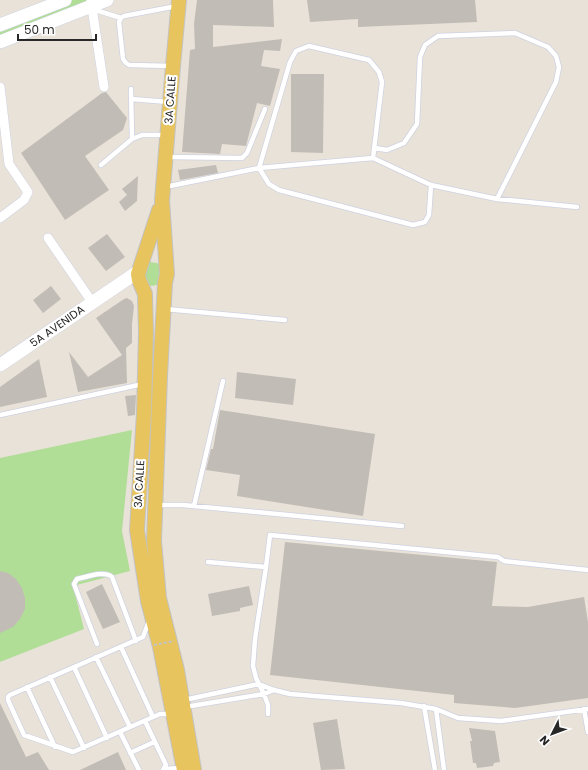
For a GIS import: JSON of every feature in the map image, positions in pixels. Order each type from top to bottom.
[{"type":"main road","points":[[0,25],[65,0]]},
{"type":"main road","points":[[0,42],[107,0]]},
{"type":"main road","name":"3A CALLE","points":[[179,3],[172,66],[163,193],[167,274],[165,283],[156,464],[154,541],[159,598],[180,707],[187,769]]},
{"type":"main road","name":"3A CALLE","points":[[163,193],[138,276],[143,288],[145,303],[145,384],[137,530],[151,614],[160,647],[180,707]]},
{"type":"main road","points":[[141,267],[150,259],[161,262],[166,270]]},
{"type":"main road","name":"5A AVENIDA","points":[[0,365],[141,267]]},
{"type":"main road","points":[[114,287],[124,285],[133,286],[140,292],[145,303]]},
{"type":"street","points":[[91,5],[104,87]]},
{"type":"street","points":[[0,87],[9,164],[28,192],[24,200],[0,218]]},
{"type":"street","points":[[48,238],[92,302]]},
{"type":"lane","points":[[172,66],[129,65],[126,63],[123,59],[119,22],[124,16],[179,3]]},
{"type":"lane","points":[[91,5],[121,18]]},
{"type":"lane","points":[[375,148],[387,150],[404,143],[417,124],[420,57],[425,46],[438,36],[515,33],[548,47],[556,56],[559,67],[556,82],[497,199]]},
{"type":"lane","points":[[374,158],[382,82],[379,72],[369,60],[309,46],[296,51],[290,62],[259,168],[269,184],[278,190],[413,225],[425,222],[429,215],[431,185]]},
{"type":"lane","points":[[131,90],[132,139]]},
{"type":"lane","points":[[131,99],[170,102]]},
{"type":"lane","points":[[166,157],[242,158],[247,153],[265,109]]},
{"type":"lane","points":[[101,165],[132,139],[142,135],[167,135]]},
{"type":"lane","points":[[163,193],[259,168],[374,158],[431,185],[497,199],[577,207]]},
{"type":"lane","points":[[164,309],[285,320]]},
{"type":"lane","points":[[194,506],[223,380]]},
{"type":"lane","points":[[0,415],[145,384]]},
{"type":"lane","points":[[156,505],[194,506],[402,526]]},
{"type":"lane","points":[[268,714],[268,705],[253,666],[255,639],[270,535],[498,557],[504,561],[588,570]]},
{"type":"lane","points":[[208,562],[266,567]]},
{"type":"lane","points":[[97,644],[74,584],[77,579],[105,574],[112,578],[136,640]]},
{"type":"lane","points":[[151,614],[143,637],[10,694],[8,697],[24,735],[73,752],[160,714],[259,684],[290,694],[424,706],[458,718],[501,721],[586,709],[588,732]]},
{"type":"lane","points":[[121,647],[153,717]]},
{"type":"lane","points":[[96,657],[130,727]]},
{"type":"lane","points":[[74,667],[107,738]]},
{"type":"lane","points":[[50,677],[84,748]]},
{"type":"lane","points":[[27,687],[56,747]]},
{"type":"lane","points":[[180,707],[264,694],[274,690]]},
{"type":"lane","points":[[424,706],[435,770]]},
{"type":"lane","points":[[436,709],[444,770]]},
{"type":"lane","points":[[145,721],[166,765],[164,770],[187,769]]},
{"type":"lane","points":[[120,732],[139,770]]},
{"type":"lane","points":[[130,753],[154,742]]},
{"type":"path","points":[[154,645],[174,641]]},
{"type":"green space","points":[[65,0],[107,0],[0,42],[0,25]]},
{"type":"green space","points":[[149,262],[160,265],[161,283],[157,285],[149,286],[145,284],[141,270]]},
{"type":"green space","points":[[132,430],[122,531],[130,571],[73,586],[84,629],[0,662],[0,458]]},
{"type":"building","points":[[197,0],[273,0],[274,27],[213,25],[213,47],[282,39],[280,51],[264,50],[261,66],[280,69],[270,106],[257,103],[246,146],[222,144],[220,154],[182,152],[190,50],[195,49],[194,24]]},
{"type":"building","points":[[307,0],[475,0],[477,22],[358,27],[358,19],[310,22]]},
{"type":"building","points":[[291,74],[324,74],[323,153],[291,152]]},
{"type":"building","points":[[106,92],[127,118],[123,130],[85,156],[109,190],[65,220],[21,153],[102,93]]},
{"type":"building","points":[[216,165],[218,173],[180,180],[178,170]]},
{"type":"building","points":[[138,176],[137,201],[125,211],[119,202],[127,195],[122,189]]},
{"type":"building","points":[[107,234],[125,257],[106,271],[88,248]]},
{"type":"building","points":[[51,286],[61,299],[43,313],[33,300]]},
{"type":"building","points":[[127,298],[132,301],[134,306],[132,343],[126,348],[127,383],[78,392],[69,352],[88,377],[122,355],[96,318]]},
{"type":"building","points":[[39,359],[47,397],[0,407],[0,387]]},
{"type":"building","points":[[237,372],[296,379],[293,405],[235,398]]},
{"type":"building","points":[[136,395],[135,415],[128,416],[125,396]]},
{"type":"building","points":[[220,410],[375,434],[363,516],[237,496],[240,475],[206,470],[211,449],[213,449]]},
{"type":"building","points":[[285,542],[497,562],[492,606],[528,607],[584,597],[588,622],[588,698],[515,708],[454,703],[454,695],[270,675]]},
{"type":"building","points":[[0,571],[8,573],[16,579],[22,588],[25,598],[25,609],[20,619],[13,627],[0,633]]},
{"type":"building","points":[[102,584],[120,622],[103,629],[86,592]]},
{"type":"building","points":[[249,586],[253,605],[240,608],[240,611],[212,616],[208,594]]},
{"type":"building","points":[[0,703],[26,757],[38,752],[49,770],[0,770]]},
{"type":"building","points":[[337,719],[345,769],[321,770],[313,723]]},
{"type":"building","points":[[469,728],[495,731],[500,762],[494,763],[493,766],[477,768],[476,763],[473,763],[470,741],[472,741]]},
{"type":"building","points":[[118,752],[126,770],[80,770]]}]
